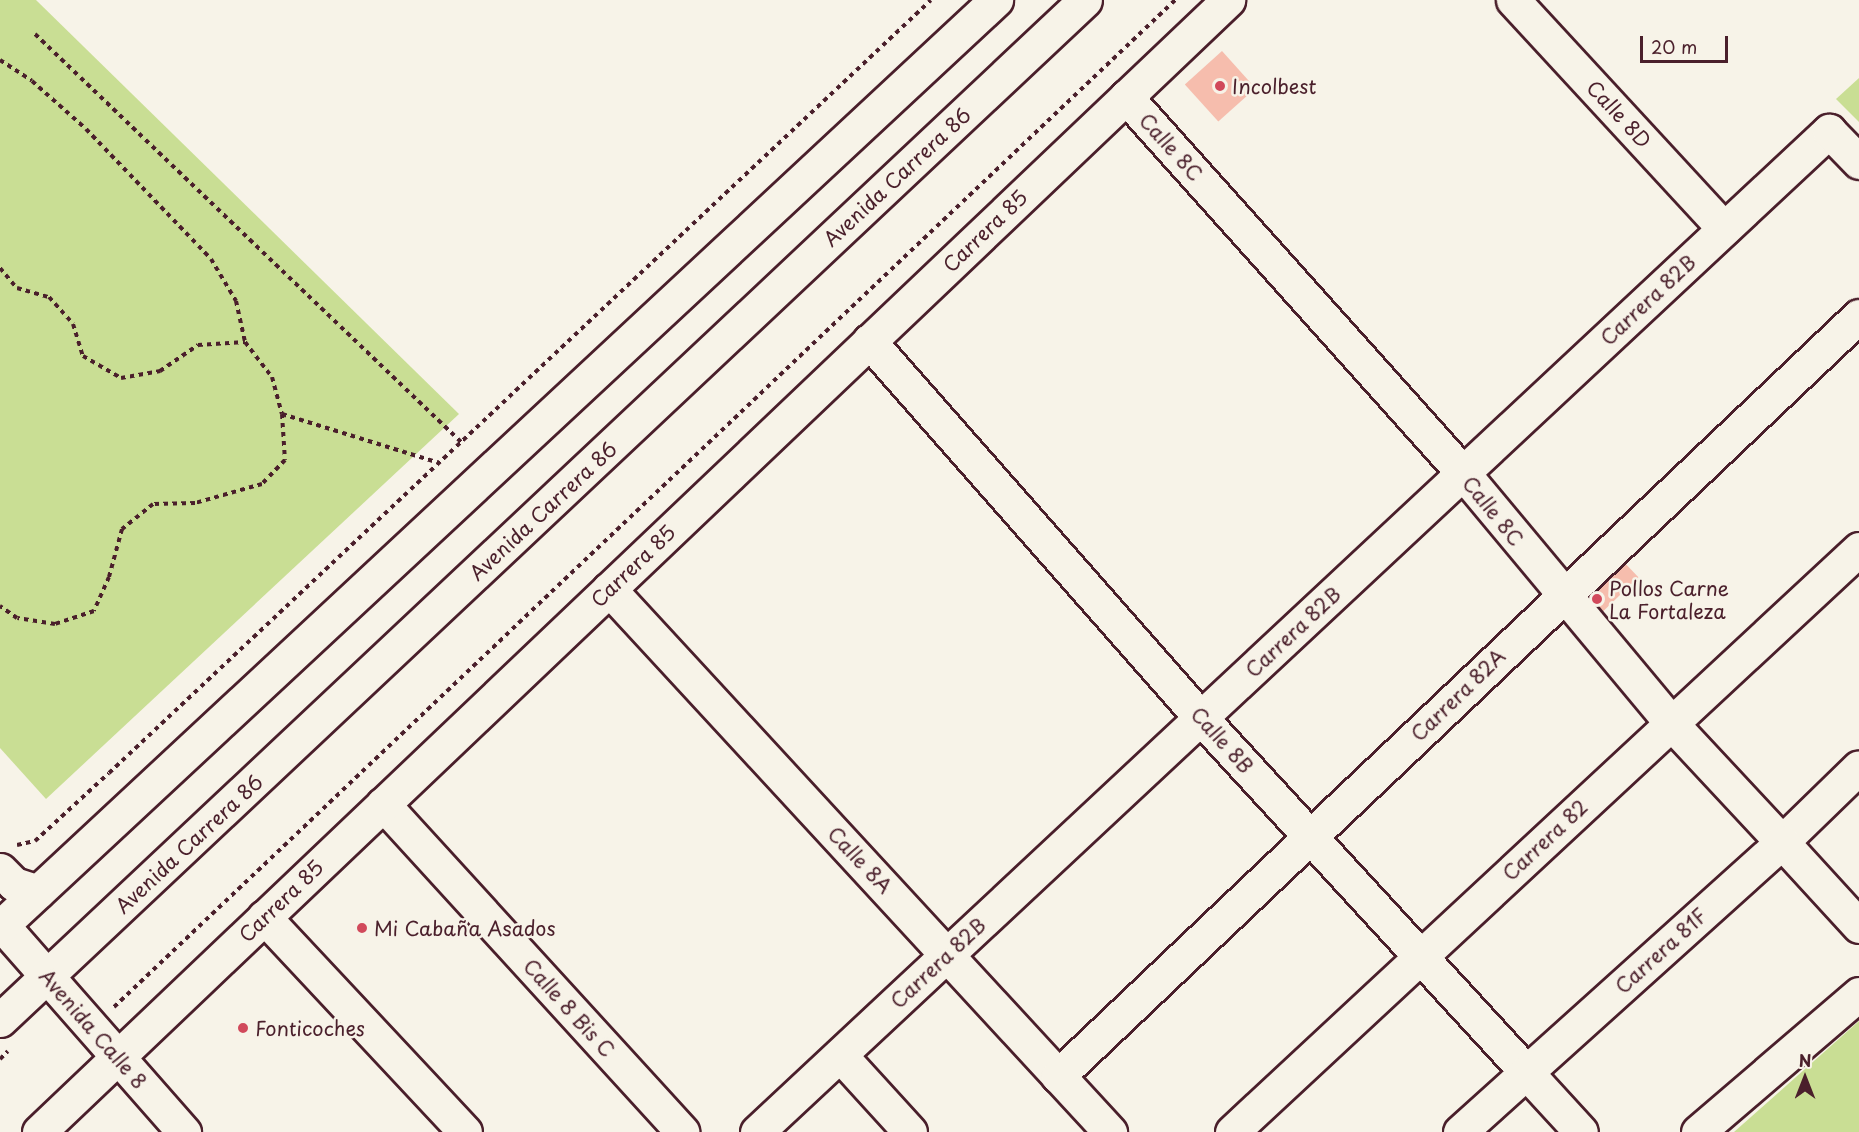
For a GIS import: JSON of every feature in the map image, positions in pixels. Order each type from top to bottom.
[{"type":"street","points":[[1,926],[996,0]]},
{"type":"street","name":"Avenida Carrera 86","points":[[0,1020],[1085,0]]},
{"type":"street","name":"Carrera 85","points":[[39,1132],[1228,0]]},
{"type":"street","name":"Calle 8D","points":[[1513,0],[1724,229]]},
{"type":"street","name":"Calle 8C","points":[[1126,97],[1463,473],[1562,596],[1671,723],[1859,926]]},
{"type":"street","name":"Carrera 82B","points":[[769,1128],[840,1054],[1829,131],[1859,162]]},
{"type":"street","name":"Carrera 82A","points":[[1058,1076],[1859,316]]},
{"type":"street","name":"Calle 8B","points":[[869,341],[1201,718],[1581,1132]]},
{"type":"street","name":"Carrera 82","points":[[1232,1132],[1859,549]]},
{"type":"street","name":"Calle 8A","points":[[609,589],[1110,1132]]},
{"type":"street","name":"Carrera 81F","points":[[1460,1132],[1782,842],[1859,766]]},
{"type":"street","name":"Calle 8 Bis C","points":[[383,804],[682,1132]]},
{"type":"street","points":[[4,859],[14,884],[38,892]]},
{"type":"street","points":[[264,917],[465,1132]]},
{"type":"street","name":"Avenida Calle 8","points":[[1,926],[183,1132]]},
{"type":"street","points":[[1698,1132],[1859,994]]},
{"type":"street","points":[[840,1054],[910,1132]]},
{"type":"path","points":[[4,859],[35,841],[931,0]]},
{"type":"path","points":[[92,1028],[1175,0]]},
{"type":"path","points":[[35,34],[461,442]]},
{"type":"path","points":[[0,60],[32,81],[86,129],[211,259],[236,301],[245,342],[272,377],[282,414],[285,460],[262,484],[195,503],[153,504],[122,530],[109,577],[94,611],[55,624],[17,618],[0,606]]},
{"type":"path","points":[[0,268],[17,288],[49,297],[73,324],[83,356],[121,378],[160,371],[198,345],[245,342]]},
{"type":"path","points":[[282,414],[439,463]]},
{"type":"green space","points":[[0,0],[36,0],[459,414],[46,799],[0,748]]},
{"type":"green space","points":[[1859,78],[1859,122],[1836,99]]},
{"type":"green space","points":[[1859,1021],[1859,1132],[1734,1132]]},
{"type":"building","name":"Incolbest","points":[[1222,51],[1255,88],[1218,122],[1185,84]]},
{"type":"building","points":[[1619,557],[1638,577],[1601,613],[1582,593]]},
{"type":"place","name":"Incolbest","points":[[1220,86]]},
{"type":"place","name":"Pollos Carne La Fortaleza","points":[[1597,599]]},
{"type":"place","name":"Mi Cabaña Asados","points":[[362,928]]},
{"type":"place","name":"Fonticoches","points":[[243,1028]]}]
